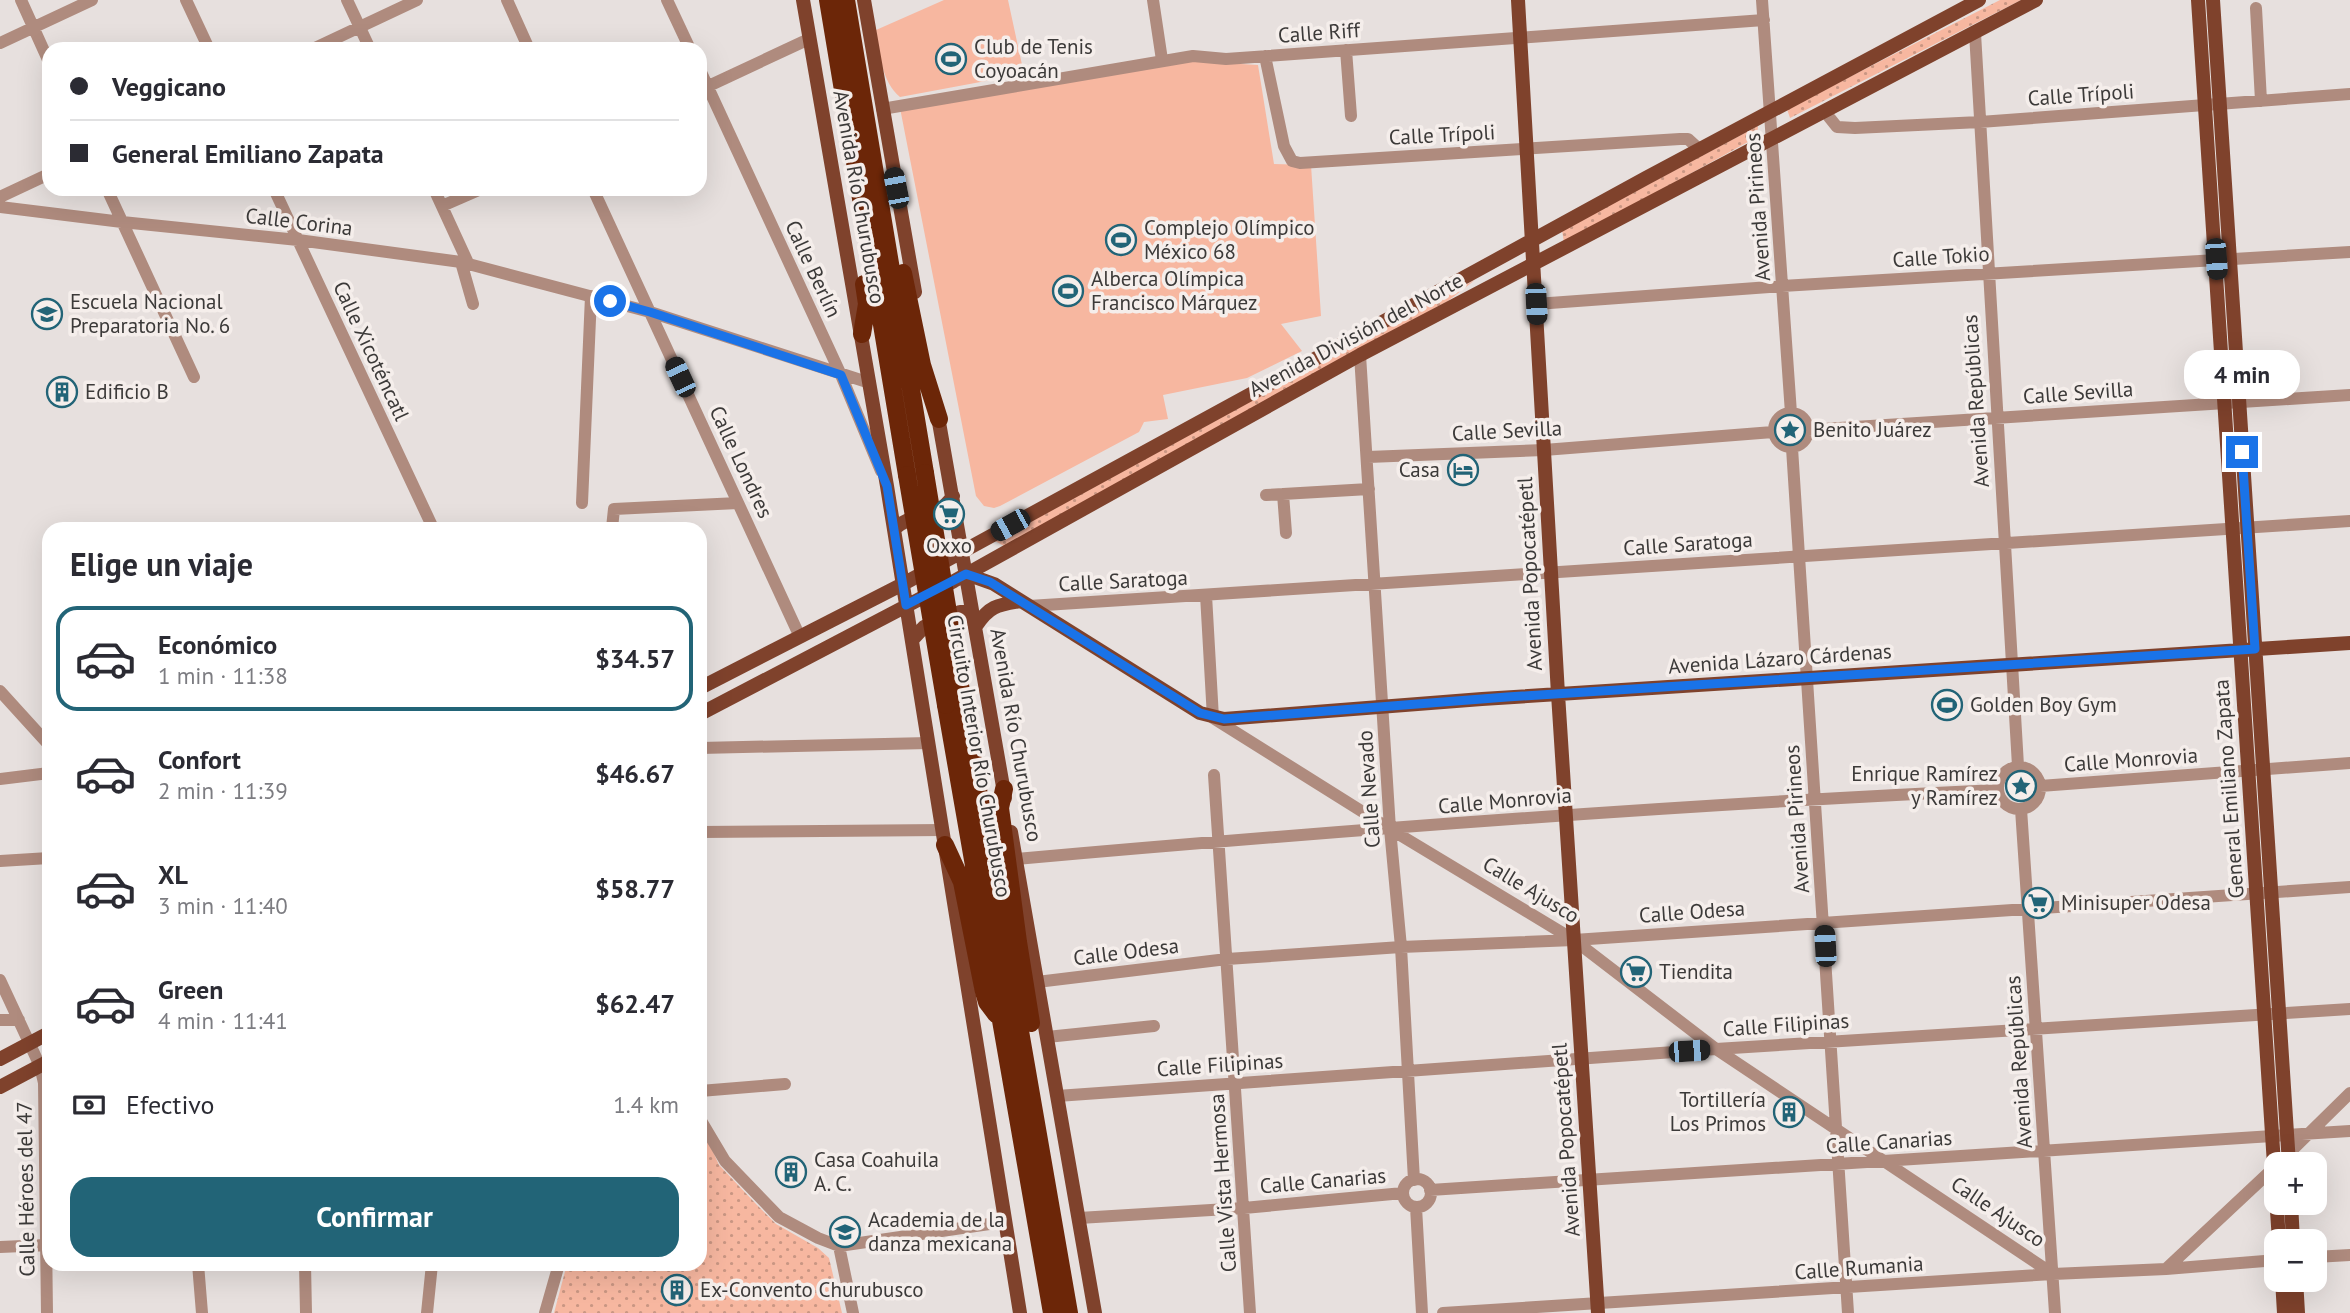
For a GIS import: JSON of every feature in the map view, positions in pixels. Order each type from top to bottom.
[{"type":"highway","name":"Circuito Interior Río Churubusco","points":[[828,0],[850,133],[916,474],[955,704],[1002,1023],[1052,1313]]},
{"type":"highway","name":"Circuito Interior Río Churubusco","points":[[846,0],[884,228],[916,474]]},
{"type":"highway","points":[[850,133],[843,162],[867,304],[862,334]]},
{"type":"highway","points":[[884,228],[900,255],[922,365],[939,419]]},
{"type":"highway","name":"Circuito Interior Río Churubusco","points":[[955,704],[1029,1082],[1069,1313]]},
{"type":"highway","points":[[1004,789],[1000,808],[1032,1028],[1029,1082]]},
{"type":"highway","points":[[944,838],[962,882],[987,1002],[1002,1023]]},
{"type":"main road","name":"Avenida Río Churubusco","points":[[803,0],[862,334],[1003,1222],[1020,1313]]},
{"type":"main road","name":"Avenida Río Churubusco","points":[[864,0],[1095,1313]]},
{"type":"main road","name":"Avenida Popocatépetl","points":[[1518,0],[1558,694],[1598,1308]]},
{"type":"main road","name":"Avenida División del Norte","points":[[707,684],[903,584],[1979,0]]},
{"type":"main road","name":"Avenida División del Norte","points":[[707,710],[966,574],[1360,355],[2036,0]]},
{"type":"main road","name":"General Emiliano Zapata","points":[[2198,0],[2213,104]]},
{"type":"main road","name":"General Emiliano Zapata","points":[[2213,0],[2213,104],[2281,1152]]},
{"type":"main road","points":[[1454,306],[1457,299],[1504,273],[1504,266],[1493,263]]},
{"type":"main road","points":[[894,530],[908,520],[936,513],[953,496]]},
{"type":"main road","points":[[891,512],[908,520]]},
{"type":"main road","points":[[936,513],[957,523]]},
{"type":"main road","name":"Calle Ajusco","points":[[966,574],[990,582],[1200,713],[1213,718]]},
{"type":"main road","points":[[912,640],[924,627],[960,612],[965,612],[975,622],[993,607],[1025,603]]},
{"type":"main road","name":"Avenida Lázaro Cárdenas","points":[[1213,718],[2350,643]]},
{"type":"main road","points":[[0,1059],[42,1037]]},
{"type":"main road","points":[[0,1087],[42,1064]]},
{"type":"main road","points":[[2282,1292],[2284,1313]]},
{"type":"main road","points":[[2297,1292],[2298,1313]]},
{"type":"street","points":[[21,0],[42,47]]},
{"type":"street","points":[[0,43],[92,0]]},
{"type":"street","points":[[186,0],[206,42]]},
{"type":"street","points":[[347,0],[367,42]]},
{"type":"street","points":[[328,42],[417,0]]},
{"type":"street","points":[[507,0],[526,42]]},
{"type":"street","points":[[667,0],[687,42]]},
{"type":"street","points":[[1153,0],[1162,60]]},
{"type":"street","name":"Avenida Pirineos","points":[[1762,0],[1791,413]]},
{"type":"street","points":[[2256,8],[2261,101]]},
{"type":"street","name":"Calle Riff","points":[[882,109],[1193,56],[1226,60],[1764,20]]},
{"type":"street","name":"Avenida Repúblicas","points":[[1975,33],[1987,274],[2018,766]]},
{"type":"street","points":[[707,87],[809,39]]},
{"type":"street","points":[[1346,50],[1351,116]]},
{"type":"street","name":"Calle Trípoli","points":[[1265,56],[1283,146],[1292,161],[1300,163],[1680,139],[1688,139],[1700,150]]},
{"type":"street","name":"Calle Berlín","points":[[707,94],[841,375],[887,486]]},
{"type":"street","name":"Calle Trípoli","points":[[1826,109],[1833,123],[1843,128],[1980,122],[2350,94]]},
{"type":"street","points":[[0,197],[42,177]]},
{"type":"street","points":[[110,196],[194,377]]},
{"type":"street","name":"Calle Xicoténcatl","points":[[277,196],[430,522]]},
{"type":"street","points":[[437,196],[465,263],[473,304]]},
{"type":"street","points":[[442,206],[465,196]]},
{"type":"street","name":"Calle Londres","points":[[596,196],[800,637]]},
{"type":"street","name":"Calle Corina","points":[[0,207],[298,240],[465,263],[590,302],[650,312],[870,383]]},
{"type":"street","name":"Calle Tokio","points":[[1536,304],[1782,286],[2350,252]]},
{"type":"street","points":[[582,503],[590,302]]},
{"type":"street","name":"Calle Nevado","points":[[1360,355],[1390,829],[1401,947],[1414,1180]]},
{"type":"street","name":"Calle Sevilla","points":[[1808,430],[2350,395]]},
{"type":"street","points":[[1791,413],[1805,419],[1808,430],[1803,443],[1792,448],[1780,444],[1773,432],[1780,416],[1791,413]]},
{"type":"street","name":"Calle Sevilla","points":[[1368,457],[1544,450],[1773,432]]},
{"type":"street","name":"Avenida Pirineos","points":[[1792,448],[1848,1313]]},
{"type":"street","points":[[1266,495],[1369,489]]},
{"type":"street","points":[[1283,494],[1286,533]]},
{"type":"street","points":[[613,522],[614,509],[738,503]]},
{"type":"street","name":"Calle Saratoga","points":[[1025,603],[1206,595],[2350,521]]},
{"type":"street","points":[[1206,595],[1213,718]]},
{"type":"street","points":[[0,691],[42,737]]},
{"type":"street","name":"Calle Ajusco","points":[[1213,718],[1574,940],[1716,1049],[2053,1274]]},
{"type":"street","points":[[707,748],[929,743]]},
{"type":"street","name":"Calle Monrovia","points":[[2040,786],[2350,763]]},
{"type":"street","points":[[2018,766],[2030,770],[2039,779],[2040,786],[2040,792],[2033,804],[2021,809],[2014,809],[2003,802],[1998,790],[2001,777],[2011,768],[2018,766]]},
{"type":"street","points":[[0,779],[42,773]]},
{"type":"street","name":"Calle Vista Hermosa","points":[[1214,775],[1250,1313]]},
{"type":"street","name":"Calle Monrovia","points":[[1016,859],[1566,815],[1998,790]]},
{"type":"street","name":"Avenida Repúblicas","points":[[2021,809],[2055,1313]]},
{"type":"street","points":[[707,832],[944,838]]},
{"type":"street","points":[[0,860],[42,858]]},
{"type":"street","name":"Calle Odesa","points":[[1037,982],[1227,959],[1401,947],[1574,940],[2350,887]]},
{"type":"street","name":"Calle Héroes del 47","points":[[0,980],[30,1043],[42,1060]]},
{"type":"street","name":"Calle Filipinas","points":[[1057,1096],[1716,1049],[2350,1009]]},
{"type":"street","points":[[0,1020],[19,1020]]},
{"type":"street","points":[[1047,1037],[1154,1026]]},
{"type":"street","points":[[707,1090],[785,1084]]},
{"type":"street","points":[[2291,1152],[2350,1093]]},
{"type":"street","name":"Calle Canarias","points":[[1430,1189],[1839,1165],[2350,1130]]},
{"type":"street","points":[[707,1131],[725,1161],[779,1217],[839,1246],[1003,1222]]},
{"type":"street","points":[[2166,1269],[2264,1179]]},
{"type":"street","points":[[1414,1180],[1424,1182],[1430,1189],[1427,1202],[1416,1207],[1406,1203],[1403,1193],[1405,1186],[1414,1180]]},
{"type":"street","name":"Calle Canarias","points":[[1079,1218],[1244,1208],[1403,1193]]},
{"type":"street","points":[[1416,1207],[1422,1313]]},
{"type":"street","points":[[0,1247],[42,1245]]},
{"type":"street","points":[[839,1246],[852,1313]]},
{"type":"street","points":[[2327,1256],[2350,1255]]},
{"type":"street","name":"Calle Rumania","points":[[1443,1313],[1598,1308],[2264,1261]]},
{"type":"street","name":"Calle Héroes del 47","points":[[46,1271],[47,1313]]},
{"type":"street","points":[[199,1271],[202,1313]]},
{"type":"street","points":[[306,1271],[306,1313]]},
{"type":"street","points":[[427,1313],[431,1271]]},
{"type":"street","points":[[545,1313],[557,1271]]},
{"type":"shaded area","name":"Club de Tenis Coyoacán","points":[[944,0],[1008,0],[1024,74],[900,97],[885,75],[876,30]]},
{"type":"shaded area","points":[[2000,0],[2021,0],[1790,118],[1787,109]]},
{"type":"shaded area","name":"Complejo Olímpico México 68","points":[[1191,61],[1258,65],[1274,164],[1311,165],[1321,316],[1281,324],[1302,351],[1247,378],[1163,395],[1168,419],[1144,422],[1139,432],[1000,506],[984,506],[976,496],[900,108]]},
{"type":"shaded area","points":[[1758,126],[1757,137],[1564,243],[1562,230]]},
{"type":"shaded area","points":[[1475,280],[1448,301],[1004,546],[995,541],[1428,304]]},
{"type":"shaded area","points":[[707,1138],[719,1165],[776,1224],[818,1248],[829,1258],[842,1313],[554,1313],[565,1271],[707,1271]]},
{"type":"place","name":"Club de Tenis Coyoacán","points":[[951,59]]},
{"type":"place","name":"Complejo Olímpico México 68","points":[[1121,240]]},
{"type":"place","name":"Alberca Olímpica Francisco Márquez","points":[[1068,291]]},
{"type":"place","name":"Escuela Nacional Preparatoria No. 6","points":[[47,314]]},
{"type":"place","name":"Edificio B","points":[[62,392]]},
{"type":"place","name":"Benito Juárez","points":[[1790,430]]},
{"type":"place","name":"Casa","points":[[1463,470]]},
{"type":"place","name":"Oxxo","points":[[949,514]]},
{"type":"place","name":"Golden Boy Gym","points":[[1947,705]]},
{"type":"place","name":"Enrique Ramírez y Ramírez","points":[[2021,786]]},
{"type":"place","name":"Minisuper Odesa","points":[[2038,903]]},
{"type":"place","name":"Tiendita","points":[[1636,972]]},
{"type":"place","name":"Tortillería Los Primos","points":[[1789,1112]]},
{"type":"place","name":"Casa Coahuila A. C.","points":[[791,1172]]},
{"type":"place","name":"Academia de la danza mexicana","points":[[845,1232]]},
{"type":"place","name":"Ex-Convento Churubusco","points":[[677,1290]]},
{"type":"route","points":[[610,301],[841,375],[887,486],[906,605],[966,574],[990,582],[1200,713],[1213,718],[2255,649],[2242,452]]}]
